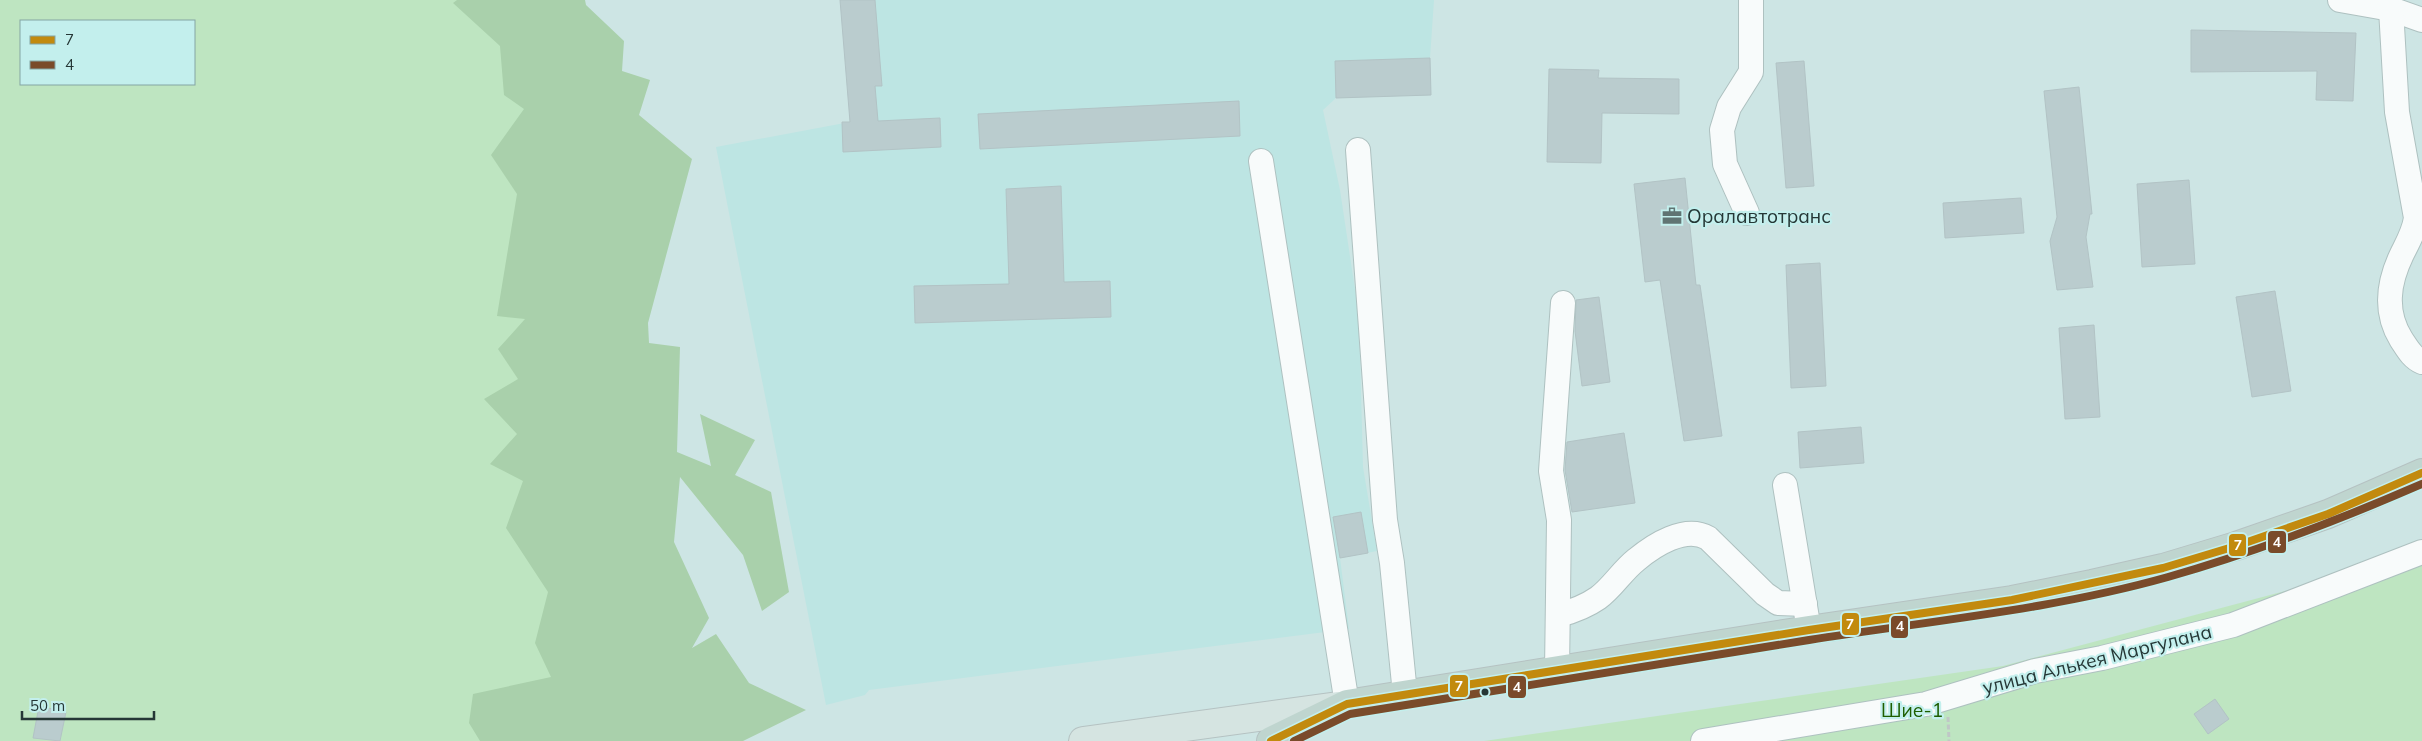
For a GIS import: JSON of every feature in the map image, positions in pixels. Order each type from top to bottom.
[{"type":"highway","points":[[1271,741],[1347,704],[1557,671],[1807,617],[2012,600],[2163,568],[2236,546],[2328,514],[2422,473]]},
{"type":"main road","points":[[1083,741],[1347,704]]},
{"type":"street","points":[[1747,213],[1725,164],[1722,130],[1729,107],[1751,72],[1751,0]]},
{"type":"street","points":[[2340,0],[2391,9],[2422,20]]},
{"type":"street","points":[[2391,9],[2397,112],[2416,218],[2415,230],[2392,274],[2388,303],[2393,326],[2408,351],[2422,362]]},
{"type":"street","points":[[1358,150],[1385,520],[1392,563],[1405,694]]},
{"type":"street","points":[[1261,161],[1347,704]]},
{"type":"street","points":[[1557,671],[1559,520],[1552,471],[1563,303]]},
{"type":"street","points":[[1785,485],[1807,617]]},
{"type":"street","points":[[1559,615],[1581,609],[1600,597],[1636,560],[1665,541],[1689,532],[1699,532],[1708,538],[1765,594],[1778,603],[1807,617]]},
{"type":"street","name":"улица Алькея Маргулана","points":[[1703,741],[1926,704],[2035,671],[2102,658],[2233,625],[2422,552]]},
{"type":"shaded area","points":[[840,0],[1434,0],[1430,58],[1431,95],[1336,98],[1323,110],[1340,190],[1359,316],[1363,467],[1377,551],[1340,558],[1349,629],[869,690],[865,695],[826,705],[716,147],[850,122]]},
{"type":"green space","points":[[0,0],[533,0],[649,741],[0,741]]},
{"type":"green space","points":[[457,0],[585,0],[586,5],[624,41],[622,71],[650,80],[639,115],[692,159],[648,323],[649,343],[680,347],[677,452],[711,466],[700,414],[755,440],[735,475],[771,492],[789,592],[762,611],[743,555],[680,477],[674,542],[709,618],[692,648],[716,634],[749,683],[806,710],[743,741],[480,741],[469,723],[473,694],[551,677],[535,643],[548,592],[506,528],[523,481],[490,464],[517,434],[484,399],[518,379],[498,349],[525,319],[497,316],[517,194],[491,155],[524,109],[504,95],[500,46],[453,3]]},
{"type":"green space","name":"Шие-1","points":[[2422,540],[2422,741],[1484,741],[2003,666],[2289,590]]},
{"type":"building","points":[[840,0],[875,0],[882,86],[875,86],[878,121],[940,118],[941,147],[843,152],[842,122],[850,122]]},
{"type":"building","points":[[2191,30],[2356,33],[2353,101],[2316,100],[2317,71],[2191,72]]},
{"type":"building","points":[[1430,58],[1431,95],[1336,98],[1335,61]]},
{"type":"building","points":[[1804,61],[1814,186],[1786,188],[1776,63]]},
{"type":"building","points":[[1549,69],[1599,70],[1598,78],[1679,79],[1679,114],[1602,113],[1601,163],[1547,162]]},
{"type":"building","points":[[2079,87],[2092,214],[2090,214],[2086,237],[2093,287],[2057,290],[2050,241],[2057,217],[2044,91]]},
{"type":"building","points":[[1239,101],[1240,136],[980,149],[978,114]]},
{"type":"building","points":[[1685,178],[1696,285],[1700,285],[1722,436],[1684,441],[1660,280],[1645,282],[1634,184]]},
{"type":"building","points":[[2189,180],[2195,264],[2142,267],[2137,184]]},
{"type":"building","points":[[1061,186],[1064,282],[1110,281],[1111,317],[915,323],[914,286],[1009,284],[1006,189]]},
{"type":"building","points":[[2021,198],[2024,233],[1945,238],[1943,203]]},
{"type":"building","points":[[1820,263],[1826,386],[1791,388],[1786,265]]},
{"type":"building","points":[[2275,291],[2291,391],[2252,397],[2236,297]]},
{"type":"building","points":[[1599,297],[1610,382],[1582,386],[1575,331],[1576,300]]},
{"type":"building","points":[[2094,325],[2100,417],[2065,419],[2059,328]]},
{"type":"building","points":[[1861,427],[1864,463],[1800,468],[1798,432]]},
{"type":"building","points":[[1624,433],[1635,503],[1572,512],[1565,470],[1567,442]]},
{"type":"building","points":[[1361,512],[1368,553],[1340,558],[1333,517]]},
{"type":"building","points":[[2215,699],[2229,719],[2208,734],[2194,714]]},
{"type":"building","points":[[39,706],[66,712],[60,741],[33,738]]},
{"type":"transit line","name":"7","points":[[1271,741],[1347,704],[1809,630],[2012,600],[2163,568],[2236,546],[2328,514],[2422,473]]},
{"type":"transit line","name":"4","points":[[1294,741],[1350,714],[1809,640],[1989,614],[2124,588],[2168,577],[2265,546],[2328,523],[2422,484]]},
{"type":"place","name":"Оралавтотранс","points":[[1672,216]]}]
